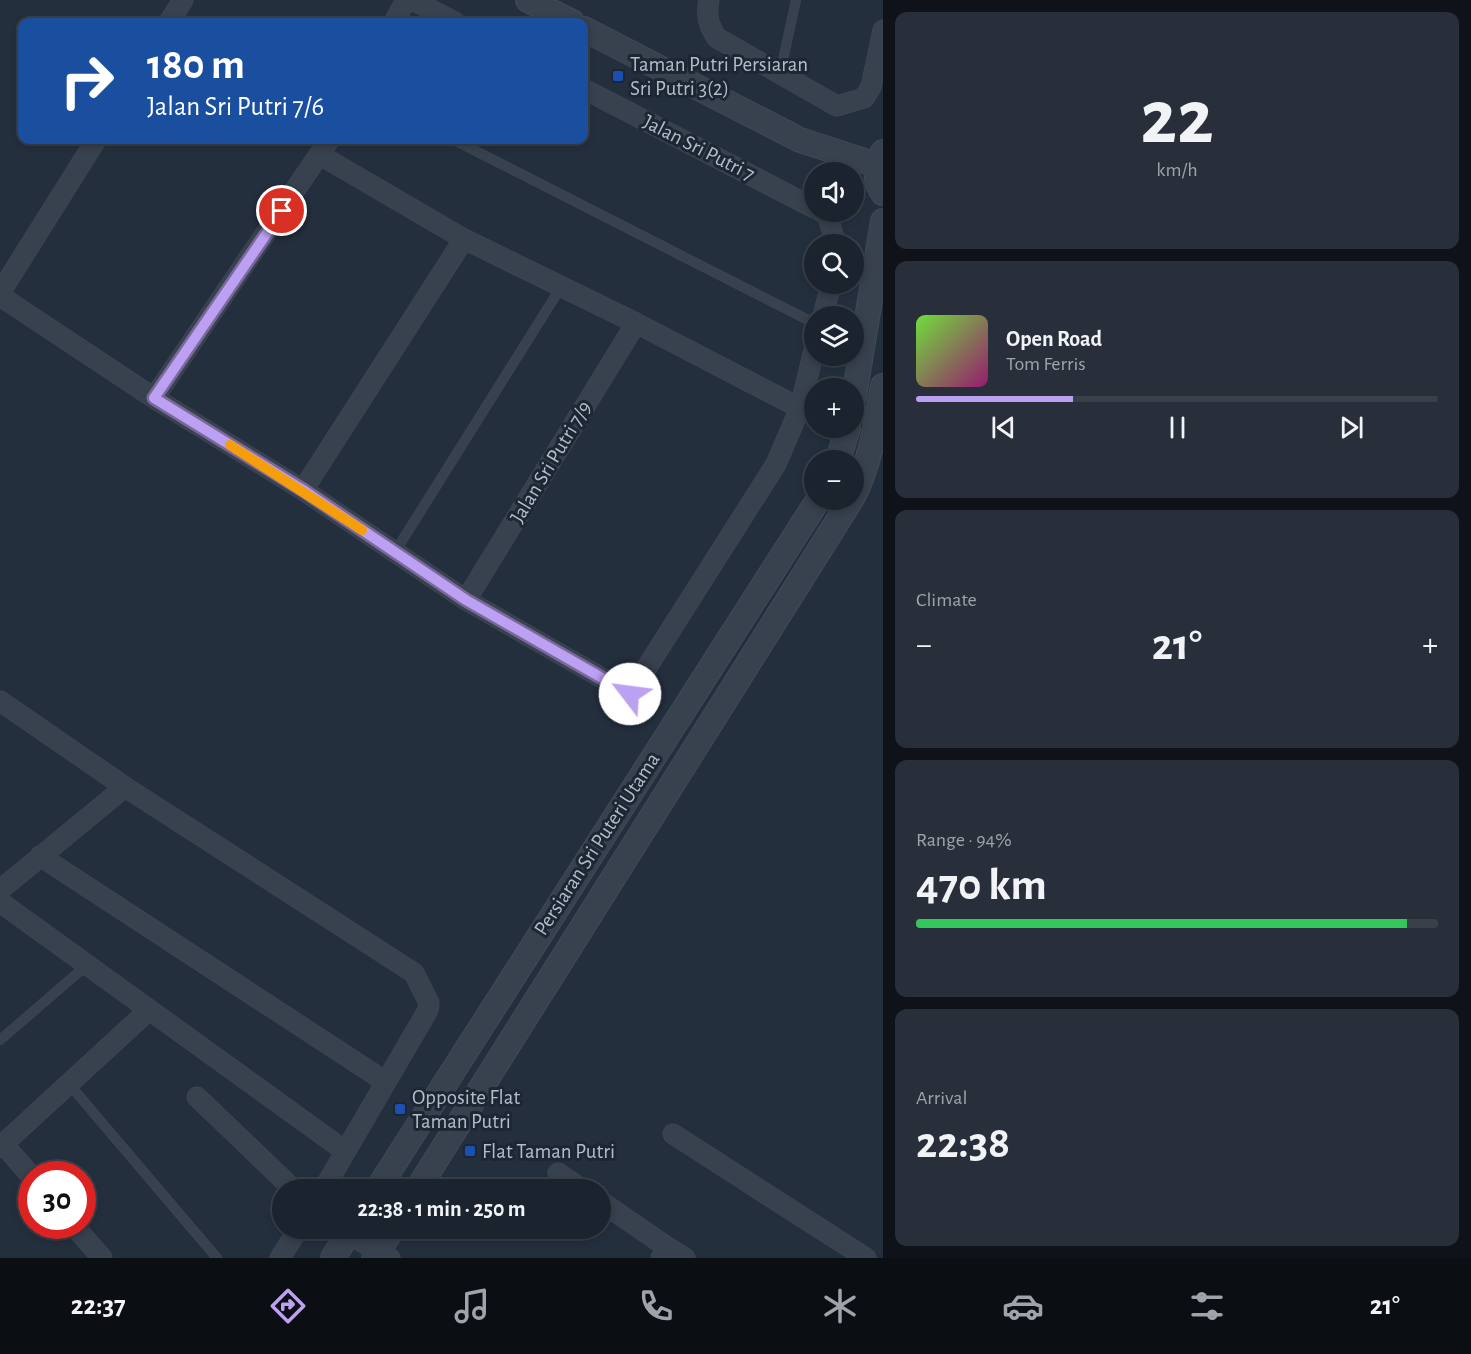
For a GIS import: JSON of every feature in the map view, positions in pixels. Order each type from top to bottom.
[{"type":"street","points":[[172,18],[183,0]]},
{"type":"street","points":[[395,18],[406,0]]},
{"type":"street","points":[[412,0],[447,18]]},
{"type":"street","points":[[528,0],[564,18]]},
{"type":"street","points":[[710,0],[708,20],[717,38],[837,106],[864,98],[871,87],[883,30]]},
{"type":"street","points":[[588,31],[801,140],[849,158],[880,159],[876,177],[883,194]]},
{"type":"street","name":"Jalan Sri Putri 7","points":[[588,91],[804,202]]},
{"type":"street","points":[[94,144],[0,295],[154,398],[303,490],[466,600],[630,694],[776,464],[800,408],[810,366]]},
{"type":"street","points":[[154,398],[324,147],[464,239],[636,323],[800,408]]},
{"type":"street","points":[[857,378],[883,221]]},
{"type":"street","points":[[303,490],[464,239]]},
{"type":"street","name":"Jalan Sri Putri 7/9","points":[[466,600],[636,323]]},
{"type":"street","points":[[864,466],[873,440],[883,386]]},
{"type":"street","name":"Persiaran Sri Puteri Utama","points":[[384,1179],[812,510]]},
{"type":"street","name":"Persiaran Sri Puteri Utama","points":[[424,1179],[845,510]]},
{"type":"street","points":[[0,701],[125,787],[414,973],[429,1003],[428,1010],[329,1179]]},
{"type":"street","points":[[0,890],[125,787]]},
{"type":"street","points":[[40,856],[386,1082]]},
{"type":"street","points":[[0,902],[345,1151]]},
{"type":"street","points":[[18,1162],[2,1145],[149,1010]]},
{"type":"street","points":[[197,1097],[283,1179]]},
{"type":"street","points":[[673,1134],[866,1258]]},
{"type":"street","points":[[558,1173],[567,1179]]},
{"type":"street","points":[[611,1210],[664,1252],[685,1258]]},
{"type":"street","points":[[85,1239],[102,1258]]},
{"type":"street","points":[[280,1258],[292,1239]]},
{"type":"street","points":[[333,1258],[345,1239]]},
{"type":"street","points":[[360,1239],[381,1256],[388,1239]]},
{"type":"lane","points":[[780,74],[796,0]]},
{"type":"lane","points":[[462,144],[804,318]]},
{"type":"lane","points":[[395,552],[561,286]]},
{"type":"lane","points":[[0,1040],[87,965]]},
{"type":"lane","points":[[69,1084],[217,1258]]},
{"type":"slow traffic","points":[[230,445],[362,530]]},
{"type":"place","name":"Taman Putri Persiaran Sri Putri 3(2)","points":[[618,76]]},
{"type":"place","name":"Opposite Flat Taman Putri","points":[[400,1109]]},
{"type":"place","name":"Flat Taman Putri","points":[[470,1151]]},
{"type":"route","points":[[282,211],[154,398],[303,490],[466,600],[630,694]]}]
